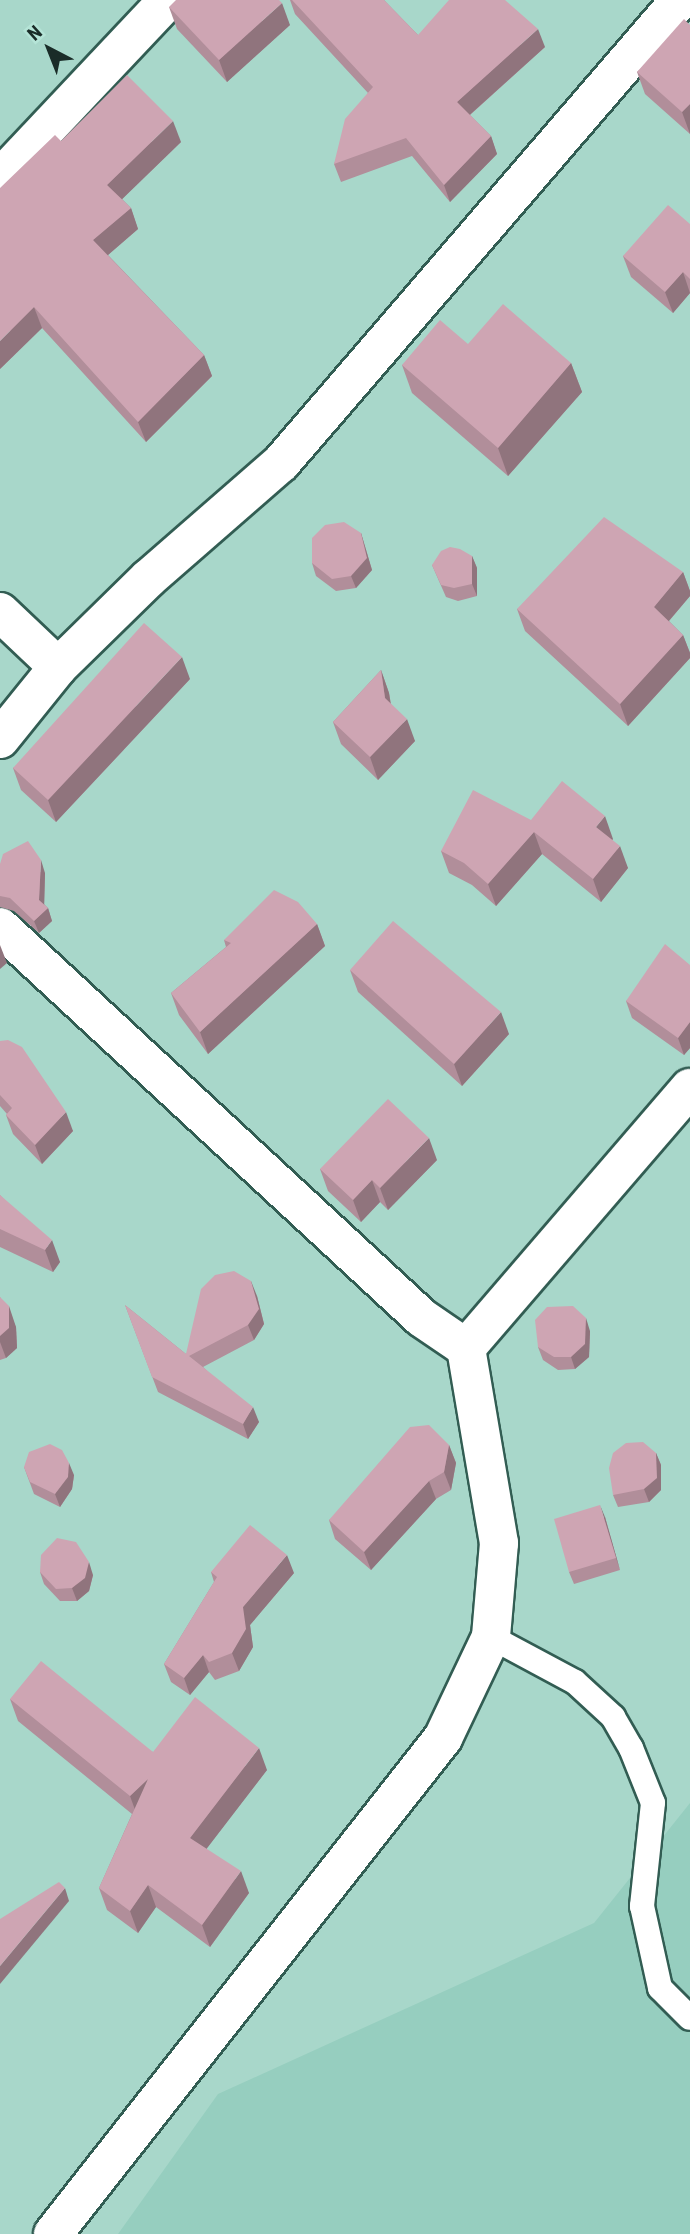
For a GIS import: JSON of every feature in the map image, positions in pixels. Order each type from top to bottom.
[{"type":"street","points":[[0,178],[168,0]]},
{"type":"street","points":[[0,739],[58,667],[149,578],[281,463],[680,0]]},
{"type":"street","points":[[0,611],[58,667]]},
{"type":"street","points":[[0,926],[422,1318],[466,1348],[499,1543],[491,1637],[443,1738],[60,2229]]},
{"type":"street","points":[[466,1348],[690,1088]]},
{"type":"lane","points":[[491,1637],[575,1682],[613,1717],[631,1748],[653,1803],[642,1906],[654,1961],[660,1988],[690,2018]]},
{"type":"shaded area","points":[[690,1803],[690,2234],[118,2234],[218,2094],[594,1923]]},
{"type":"building","points":[[176,0],[279,0],[282,3],[219,60],[169,7]]},
{"type":"building","points":[[292,0],[384,0],[418,35],[449,0],[505,0],[538,29],[457,102],[491,136],[444,185],[406,138],[334,164],[345,119],[373,87]]},
{"type":"building","points":[[684,19],[690,25],[690,104],[682,112],[637,72]]},
{"type":"building","points":[[127,75],[173,121],[107,185],[131,208],[93,240],[204,355],[138,422],[34,307],[0,341],[0,188],[55,135],[61,141]]},
{"type":"building","points":[[668,205],[690,224],[690,279],[683,272],[665,292],[623,256]]},
{"type":"building","points":[[503,304],[571,363],[498,448],[402,365],[440,320],[468,344]]},
{"type":"building","points":[[604,517],[683,572],[654,607],[683,635],[620,704],[517,609]]},
{"type":"building","points":[[344,522],[361,533],[367,558],[351,576],[332,579],[312,563],[312,538],[325,525]]},
{"type":"building","points":[[450,547],[472,556],[472,584],[454,588],[441,585],[432,565],[441,551]]},
{"type":"building","points":[[144,623],[182,657],[48,800],[13,768]]},
{"type":"building","points":[[381,670],[385,698],[407,719],[370,757],[333,722]]},
{"type":"building","points":[[562,781],[605,816],[596,827],[620,846],[593,879],[534,832],[488,884],[464,863],[441,851],[473,790],[531,820]]},
{"type":"building","points":[[28,841],[41,860],[39,900],[48,908],[34,921],[10,898],[0,896],[0,864],[3,854]]},
{"type":"building","points":[[274,890],[298,902],[317,924],[200,1032],[171,993],[231,943],[224,940]]},
{"type":"building","points":[[393,921],[501,1012],[454,1064],[350,970]]},
{"type":"building","points":[[665,944],[690,965],[690,1022],[678,1038],[626,1001]]},
{"type":"building","points":[[8,1040],[22,1047],[66,1112],[35,1145],[6,1115],[12,1108],[0,1095],[0,1041]]},
{"type":"building","points":[[388,1099],[429,1138],[380,1188],[372,1180],[353,1200],[320,1169]]},
{"type":"building","points":[[0,1195],[52,1240],[45,1250],[0,1229]]},
{"type":"building","points":[[234,1271],[251,1281],[259,1309],[248,1325],[189,1356],[253,1407],[243,1424],[152,1377],[125,1305],[186,1354],[201,1289],[215,1275]]},
{"type":"building","points":[[0,1297],[9,1306],[9,1328],[0,1336]]},
{"type":"building","points":[[573,1306],[586,1318],[585,1344],[571,1357],[554,1357],[538,1347],[535,1320],[547,1307]]},
{"type":"building","points":[[429,1425],[449,1445],[444,1472],[429,1481],[364,1552],[329,1520],[410,1427]]},
{"type":"building","points":[[643,1442],[656,1453],[657,1478],[644,1489],[613,1495],[609,1468],[613,1453],[626,1443]]},
{"type":"building","points":[[50,1444],[62,1450],[69,1463],[68,1477],[55,1494],[30,1482],[24,1467],[29,1452]]},
{"type":"building","points":[[600,1505],[616,1558],[569,1572],[554,1519]]},
{"type":"building","points":[[250,1525],[287,1555],[243,1607],[246,1629],[232,1653],[209,1662],[203,1655],[184,1678],[164,1664],[217,1577],[211,1572]]},
{"type":"building","points":[[57,1538],[76,1542],[89,1562],[85,1578],[72,1588],[56,1589],[40,1572],[41,1555]]},
{"type":"building","points":[[41,1661],[153,1752],[195,1697],[259,1748],[190,1838],[241,1871],[202,1925],[148,1885],[130,1911],[99,1888],[148,1779],[130,1796],[10,1699]]},
{"type":"building","points":[[59,1882],[65,1888],[0,1966],[0,1919]]}]
